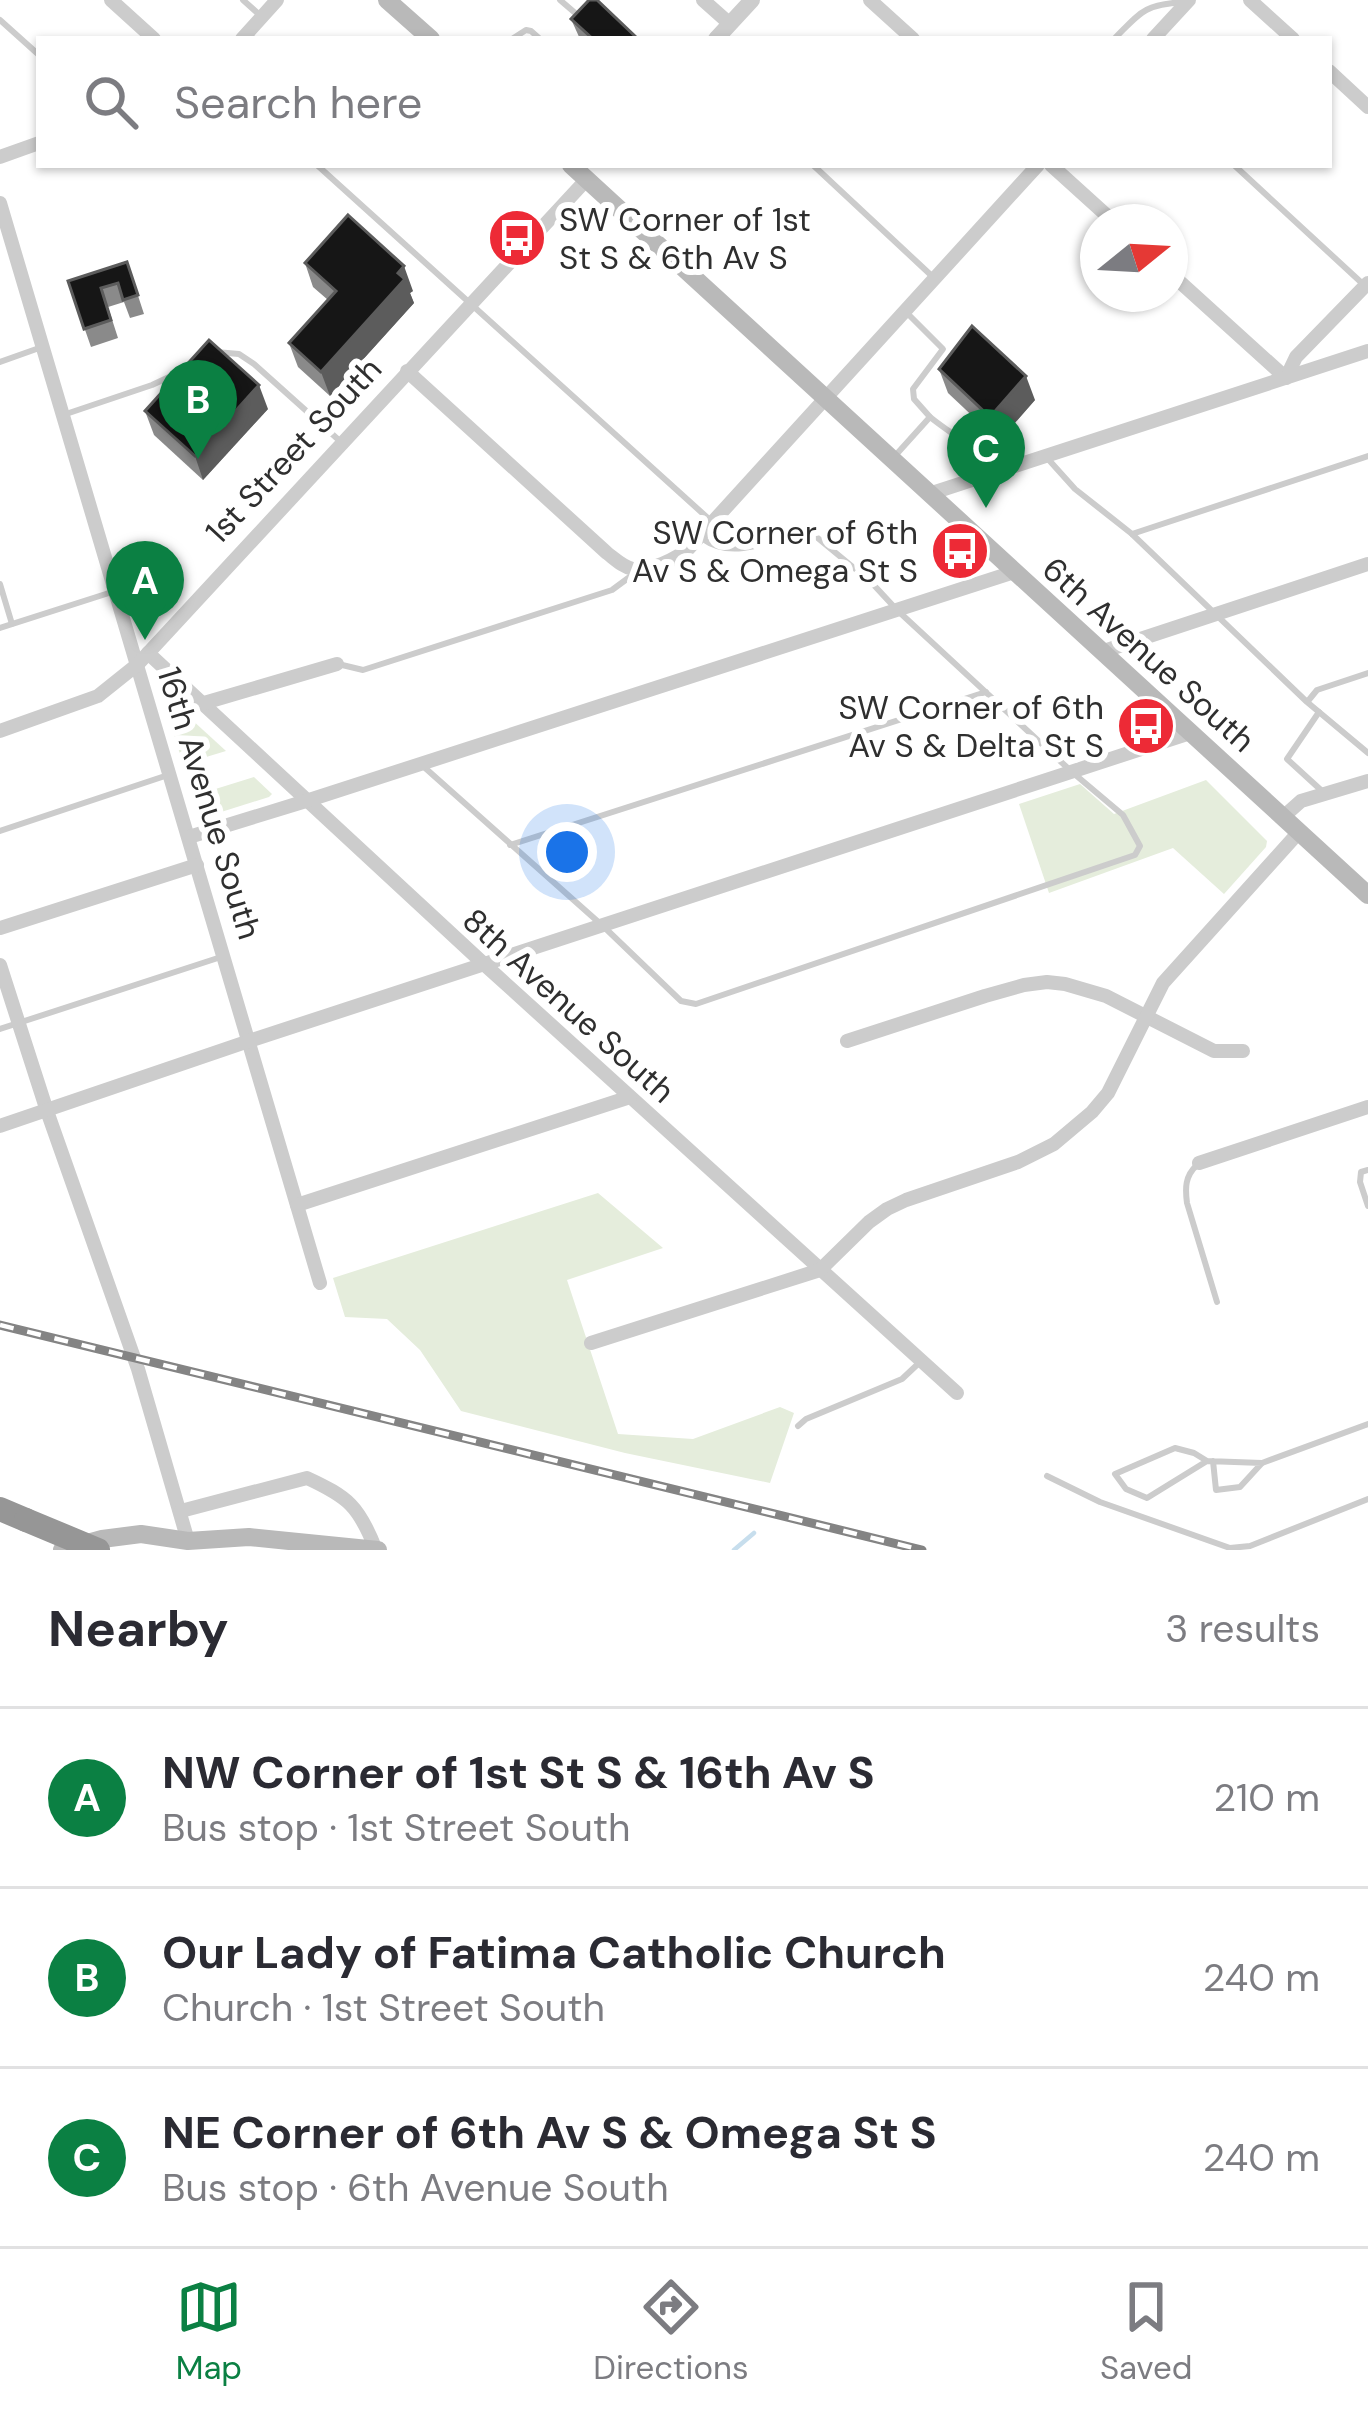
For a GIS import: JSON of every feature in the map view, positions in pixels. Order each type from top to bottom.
[{"type":"highway","points":[[0,1509],[98,1550]]},
{"type":"main road","points":[[387,0],[427,36]]},
{"type":"main road","name":"6th Avenue South","points":[[593,172],[826,400],[1368,895]]},
{"type":"main road","points":[[62,1550],[141,1534],[188,1541],[248,1537],[377,1550]]},
{"type":"main road","points":[[162,1550],[188,1541]]},
{"type":"street","points":[[111,0],[151,36]]},
{"type":"street","points":[[245,36],[277,0]]},
{"type":"street","points":[[703,0],[730,24]]},
{"type":"street","points":[[719,36],[752,0]]},
{"type":"street","points":[[870,0],[910,36]]},
{"type":"street","points":[[1250,0],[1290,36]]},
{"type":"street","points":[[1156,36],[1188,1]]},
{"type":"street","points":[[1332,74],[1368,107]]},
{"type":"street","points":[[0,157],[36,144]]},
{"type":"street","points":[[406,371],[608,553],[638,571],[681,555],[700,536],[1035,168]]},
{"type":"street","points":[[1054,168],[1094,204]]},
{"type":"street","name":"1st Street South","points":[[0,730],[98,696],[143,658],[593,172]]},
{"type":"street","name":"16th Avenue South","points":[[0,203],[8,257],[43,347],[116,591],[143,658],[171,774],[320,1283]]},
{"type":"street","points":[[1286,378],[1296,356],[1367,286]]},
{"type":"street","points":[[1188,289],[1286,378]]},
{"type":"street","points":[[929,494],[1368,351]]},
{"type":"street","points":[[1101,652],[1368,564]]},
{"type":"street","points":[[189,836],[1014,572]]},
{"type":"street","name":"8th Avenue South","points":[[143,658],[204,704],[957,1393]]},
{"type":"street","points":[[204,704],[338,664]]},
{"type":"street","points":[[0,1126],[1190,733]]},
{"type":"street","points":[[1283,817],[1300,800],[1368,781]]},
{"type":"street","points":[[591,1343],[820,1270],[887,1209],[1018,1162],[1054,1144],[1108,1093],[1163,983],[1299,832]]},
{"type":"street","points":[[0,928],[197,865]]},
{"type":"street","points":[[0,965],[138,1369],[188,1541]]},
{"type":"street","points":[[848,1041],[986,996],[1047,982],[1106,996],[1214,1051],[1243,1051]]},
{"type":"street","points":[[297,1205],[630,1097]]},
{"type":"street","points":[[1199,1162],[1368,1108]]},
{"type":"street","points":[[181,1511],[307,1478],[342,1494],[365,1522],[377,1550]]},
{"type":"lane","points":[[243,0],[262,17]]},
{"type":"lane","points":[[560,0],[582,19],[591,10]]},
{"type":"lane","points":[[1117,36],[1144,9],[1188,1]]},
{"type":"lane","points":[[0,20],[36,52]]},
{"type":"lane","points":[[319,168],[712,523]]},
{"type":"lane","points":[[816,168],[936,279]]},
{"type":"lane","points":[[1237,168],[1367,286]]},
{"type":"lane","points":[[906,311],[943,349],[913,389],[914,399],[930,418],[979,452],[995,472]]},
{"type":"lane","points":[[0,362],[43,347]]},
{"type":"lane","points":[[208,353],[239,354],[341,442]]},
{"type":"lane","points":[[63,415],[187,369]]},
{"type":"lane","points":[[891,460],[930,418]]},
{"type":"lane","points":[[1046,456],[1075,489],[1132,534],[1307,702],[1368,753]]},
{"type":"lane","points":[[1132,534],[1368,456]]},
{"type":"lane","points":[[422,764],[680,1001],[696,1004],[1135,855],[1140,846],[1123,814],[1072,772],[872,582],[808,530],[726,550],[700,536]]},
{"type":"lane","points":[[338,664],[363,670],[612,590],[638,571]]},
{"type":"lane","points":[[0,584],[13,624]]},
{"type":"lane","points":[[0,628],[116,591]]},
{"type":"lane","points":[[1307,702],[1317,690],[1368,673]]},
{"type":"lane","points":[[510,845],[986,692]]},
{"type":"lane","points":[[1319,712],[1287,759],[1324,794]]},
{"type":"lane","points":[[0,831],[171,774]]},
{"type":"lane","points":[[0,1029],[224,956]]},
{"type":"lane","points":[[1199,1162],[1185,1188],[1217,1302]]},
{"type":"lane","points":[[1368,1170],[1361,1172],[1360,1182],[1368,1206]]},
{"type":"lane","points":[[798,1426],[902,1379],[922,1361]]},
{"type":"lane","points":[[1210,1461],[1147,1498],[1126,1489],[1115,1474],[1175,1448],[1210,1461],[1262,1463],[1368,1424]]},
{"type":"lane","points":[[1210,1461],[1216,1490],[1240,1487],[1262,1463]]},
{"type":"lane","points":[[1047,1475],[1100,1502],[1230,1548],[1250,1546],[1368,1499]]},
{"type":"green space","points":[[163,698],[226,751],[183,764]]},
{"type":"green space","points":[[254,777],[272,794],[269,797],[199,819],[193,796]]},
{"type":"green space","points":[[1206,780],[1267,841],[1224,894],[1173,848],[1049,893],[1019,804],[1080,784],[1114,814]]},
{"type":"green space","points":[[598,1193],[663,1248],[567,1280],[618,1434],[693,1439],[780,1407],[794,1413],[770,1483],[625,1453],[461,1411],[420,1350],[387,1319],[345,1317],[333,1278]]},
{"type":"building","points":[[589,0],[597,0],[635,36],[590,36],[571,19]]},
{"type":"building","points":[[348,215],[404,266],[398,273],[405,279],[321,372],[289,343],[336,291],[305,263]]},
{"type":"building","points":[[127,262],[138,295],[123,300],[118,283],[101,288],[111,320],[84,329],[68,281]]},
{"type":"building","points":[[972,326],[1026,376],[990,417],[939,369]]},
{"type":"building","points":[[209,340],[259,385],[195,456],[145,411]]},
{"type":"waterway","points":[[734,1550],[754,1533]]},
{"type":"railway","points":[[0,1325],[922,1550]]},
{"type":"place","name":"SW Corner of 1st St S & 6th Av S","points":[[517,238]]},
{"type":"place","name":"Our Lady of Fatima Catholic Church","points":[[198,459]]},
{"type":"place","name":"NE Corner of 6th Av S & Omega St S","points":[[986,508]]},
{"type":"place","name":"SW Corner of 6th Av S & Omega St S","points":[[960,551]]},
{"type":"place","name":"NW Corner of 1st St S & 16th Av S","points":[[145,640]]},
{"type":"place","name":"SW Corner of 6th Av S & Delta St S","points":[[1146,726]]}]
